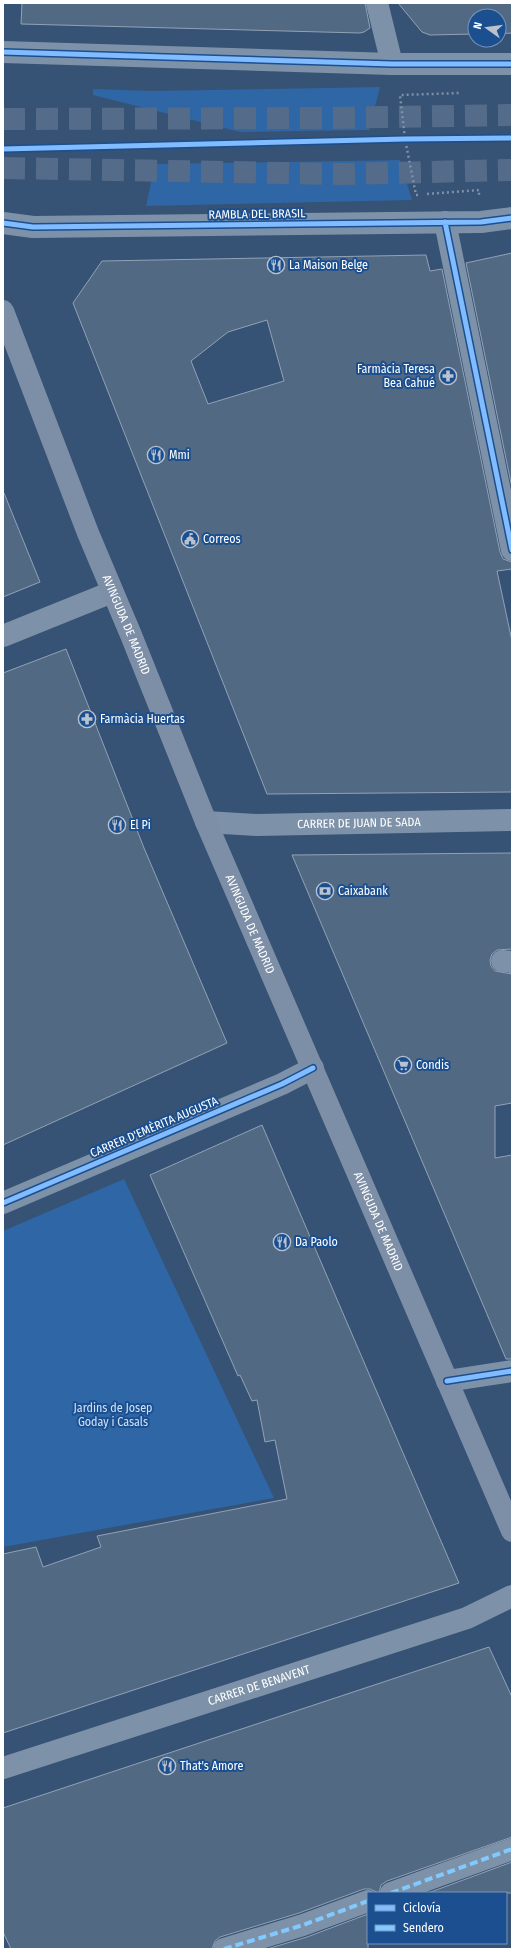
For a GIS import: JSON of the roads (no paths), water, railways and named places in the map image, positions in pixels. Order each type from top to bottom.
[{"type":"main road","name":"AVINGUDA DE MADRID","points":[[3,311],[88,533],[131,635],[206,822],[512,1530]]},
{"type":"street","points":[[377,3],[392,64]]},
{"type":"street","points":[[3,52],[392,64],[512,64]]},
{"type":"street","name":"RAMBLA DEL BRASIL","points":[[3,223],[40,227],[481,222],[512,218]]},
{"type":"street","points":[[445,222],[512,550]]},
{"type":"street","points":[[3,636],[112,592]]},
{"type":"street","name":"CARRER DE JUAN DE SADA","points":[[206,822],[257,826],[512,820]]},
{"type":"street","name":"CARRER D'EMÈRITA AUGUSTA","points":[[3,1203],[282,1084],[312,1068]]},
{"type":"street","points":[[447,1381],[512,1371]]},
{"type":"street","name":"CARRER DE BENAVENT","points":[[3,1768],[466,1618],[512,1596]]},
{"type":"street","points":[[394,1892],[512,1849]]},
{"type":"street","points":[[224,1949],[303,1925],[367,1901]]},
{"type":"tunnel","points":[[3,119],[326,118],[512,115]]},
{"type":"tunnel","points":[[3,168],[342,174],[512,170]]},
{"type":"place","name":"La Maison Belge","points":[[276,265]]},
{"type":"place","name":"Farmàcia Teresa Bea Cahué","points":[[448,376]]},
{"type":"place","name":"Mmi","points":[[156,455]]},
{"type":"place","name":"Correos","points":[[190,539]]},
{"type":"place","name":"Farmàcia Huertas","points":[[87,719]]},
{"type":"place","name":"El Pi","points":[[117,825]]},
{"type":"place","name":"Caixabank","points":[[325,891]]},
{"type":"place","name":"Condis","points":[[403,1065]]},
{"type":"place","name":"Da Paolo","points":[[282,1242]]},
{"type":"place","name":"That's Amore","points":[[167,1766]]},
{"type":"park label","name":"Jardins de Josep Goday i Casals","points":[[113,1415]]}]
